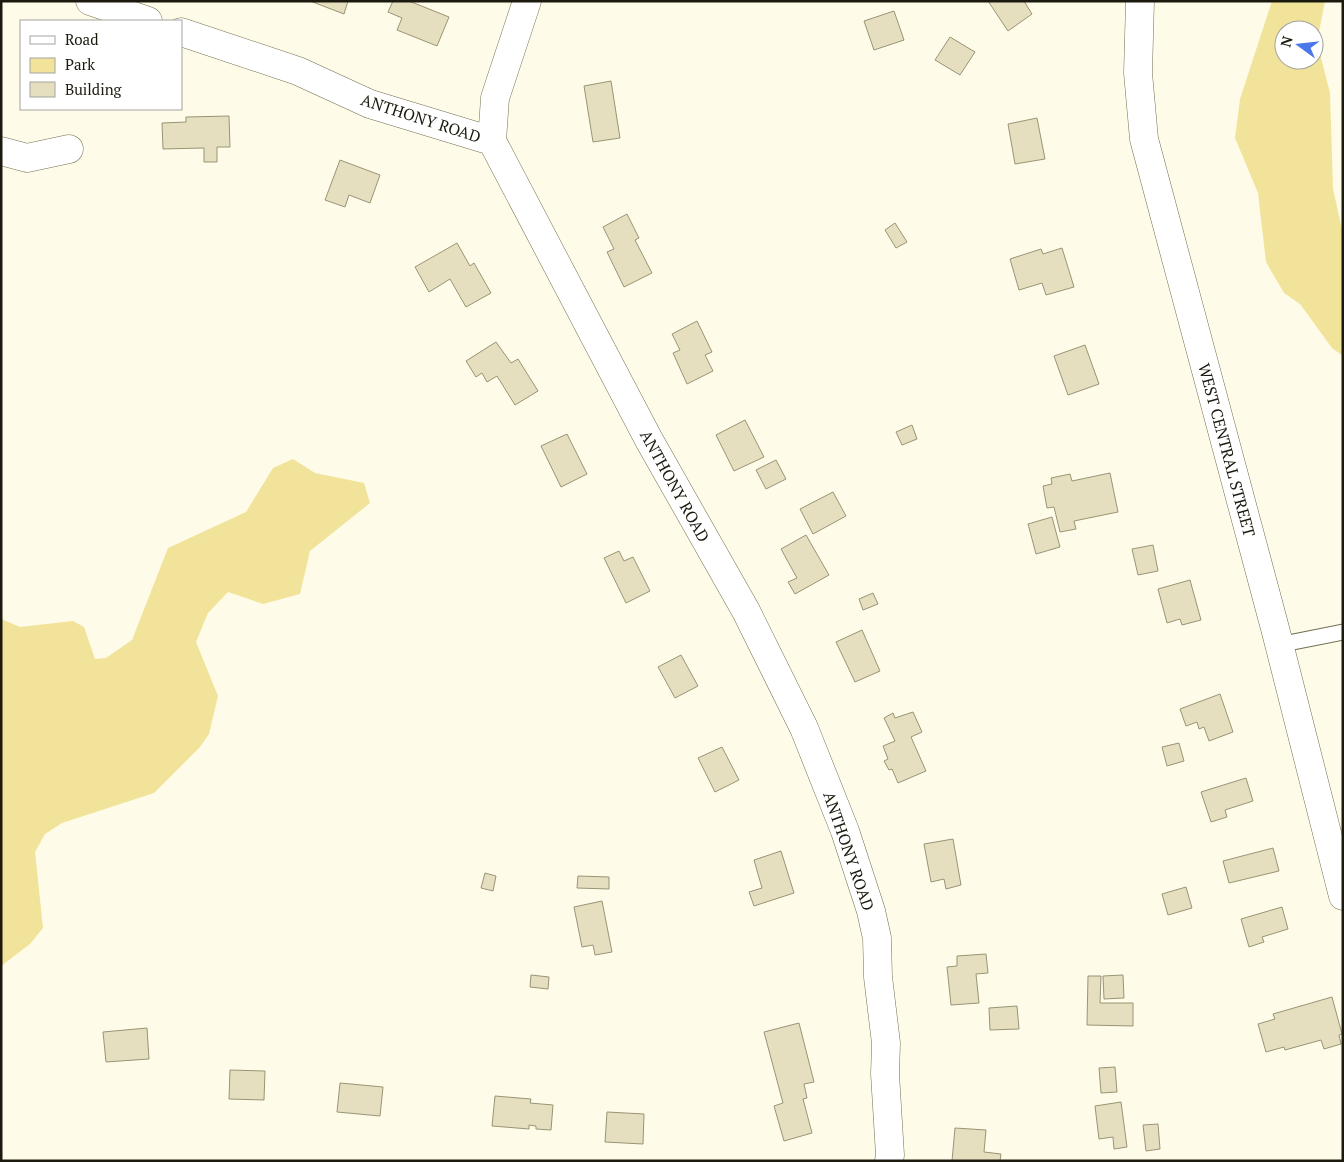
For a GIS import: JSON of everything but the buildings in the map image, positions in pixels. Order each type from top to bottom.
[{"type":"street","points":[[90,1],[145,20]]},
{"type":"street","points":[[492,141],[495,98],[527,1]]},
{"type":"street","name":"WEST CENTRAL STREET","points":[[1140,1],[1138,74],[1144,139],[1343,896]]},
{"type":"street","name":"ANTHONY ROAD","points":[[182,32],[298,71],[370,104],[492,141],[649,440],[746,611],[804,728],[848,839],[871,911],[877,938],[878,977],[886,1043],[885,1074],[889,1161]]},
{"type":"street","points":[[1,151],[27,158],[69,149]]},
{"type":"lane","points":[[1278,646],[1343,632]]},
{"type":"green space","points":[[1272,1],[1325,1],[1321,20],[1274,20],[1274,70],[1324,69],[1330,93],[1333,189],[1343,234],[1343,356],[1332,348],[1300,304],[1284,293],[1266,262],[1258,193],[1235,138],[1240,99]]},
{"type":"green space","points":[[293,459],[315,473],[364,483],[370,503],[310,551],[300,594],[263,604],[228,592],[208,613],[196,642],[218,696],[209,734],[200,747],[154,793],[62,823],[45,834],[35,852],[43,928],[30,944],[1,966],[1,619],[20,627],[73,621],[84,627],[95,659],[106,658],[132,640],[168,548],[246,512],[273,468]]}]
